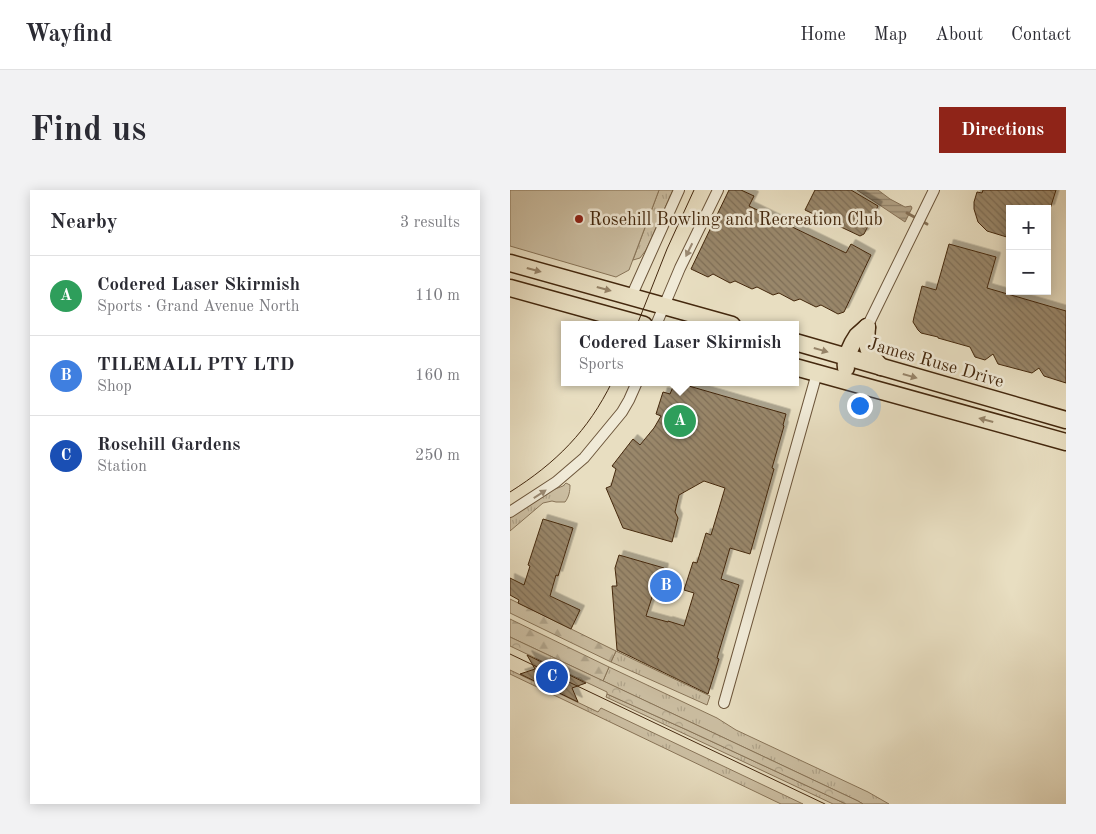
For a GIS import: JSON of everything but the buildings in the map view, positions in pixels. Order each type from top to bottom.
[{"type":"main road","points":[[510,263],[718,321]]},
{"type":"main road","points":[[510,288],[630,321]]},
{"type":"main road","points":[[853,383],[848,376],[845,363],[857,336],[867,328]]},
{"type":"main road","points":[[867,328],[867,346],[870,354],[881,367]]},
{"type":"main road","name":"James Ruse Drive","points":[[799,343],[1066,420]]},
{"type":"main road","points":[[799,368],[1066,442]]},
{"type":"street","points":[[631,297],[679,190]]},
{"type":"street","points":[[658,321],[680,268],[718,190]]},
{"type":"street","points":[[867,328],[934,190]]},
{"type":"street","points":[[724,703],[817,373]]},
{"type":"street","points":[[510,512],[568,473],[594,448],[622,412],[635,386]]},
{"type":"green space","name":"Rosehill Bowling and Recreation Club","points":[[510,190],[659,190],[629,270],[616,277],[510,246]]},
{"type":"green space","points":[[659,190],[673,190],[646,250],[640,258],[633,260]]},
{"type":"green space","points":[[566,483],[570,487],[565,502],[552,501],[543,503],[510,531],[510,516],[547,492]]},
{"type":"green space","points":[[510,599],[616,651],[611,662],[510,613]]},
{"type":"green space","points":[[510,619],[609,667],[603,681],[510,637]]},
{"type":"green space","points":[[510,637],[863,804],[846,804],[607,694],[607,692],[510,646]]},
{"type":"green space","points":[[616,651],[710,696],[707,705],[611,662]]},
{"type":"green space","points":[[609,667],[717,718],[736,730],[868,792],[889,804],[863,804],[603,681]]},
{"type":"green space","points":[[510,670],[598,712],[601,708],[803,804],[781,804],[510,674]]},
{"type":"green space","points":[[607,694],[846,804],[833,804],[606,697]]},
{"type":"shaded area","points":[[857,190],[878,190],[905,207],[911,206],[912,208],[905,222]]},
{"type":"waterway","points":[[907,213],[927,224]]},
{"type":"tram line","points":[[639,321],[667,249],[694,190]]},
{"type":"tram line","points":[[510,492],[527,481],[569,445],[592,416],[610,386]]},
{"type":"tram line","points":[[510,654],[825,804]]},
{"type":"place","name":"Rosehill Bowling and Recreation Club","points":[[579,219]]},
{"type":"place","name":"Codered Laser Skirmish","points":[[680,421]]},
{"type":"place","name":"TILEMALL PTY LTD","points":[[666,586]]},
{"type":"place","name":"Rosehill Gardens","points":[[552,677]]}]
